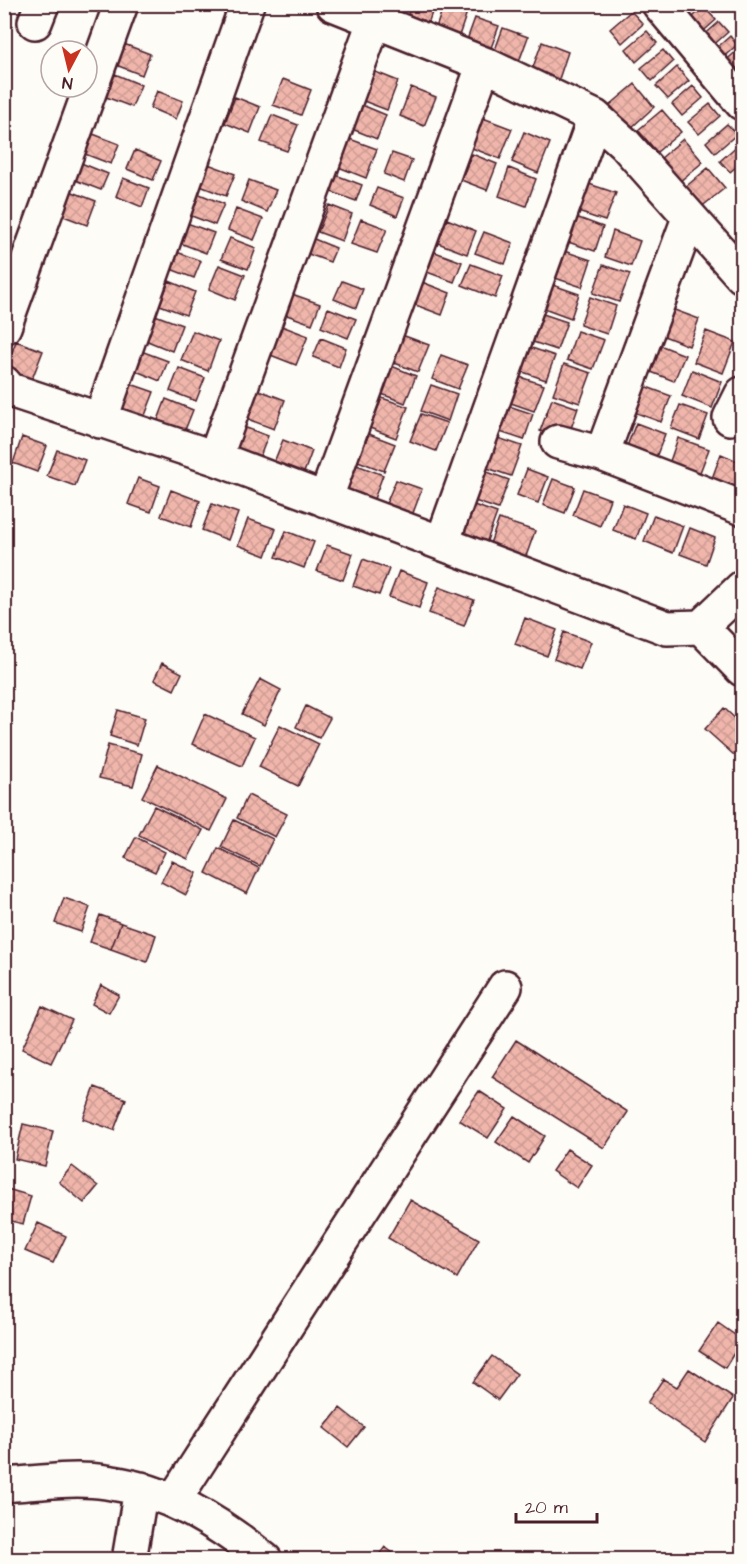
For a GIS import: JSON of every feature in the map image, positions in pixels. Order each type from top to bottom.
[{"type":"street","points":[[4,327],[121,4]]},
{"type":"street","points":[[100,421],[247,4]]},
{"type":"street","points":[[333,4],[484,64],[595,117],[624,142],[742,276]]},
{"type":"street","points":[[659,4],[742,103]]},
{"type":"street","points":[[215,458],[374,22]]},
{"type":"street","points":[[325,500],[484,64]]},
{"type":"street","points":[[442,543],[595,117]]},
{"type":"street","points":[[602,454],[689,218]]},
{"type":"street","points":[[4,383],[10,390],[215,458],[668,628],[700,627],[742,588]]},
{"type":"street","points":[[558,442],[602,454],[742,508]]},
{"type":"street","points":[[700,627],[742,669]]},
{"type":"street","points":[[174,1500],[505,987]]},
{"type":"street","points":[[4,1485],[104,1481],[141,1489],[174,1500],[230,1531],[266,1560]]},
{"type":"street","points":[[129,1560],[141,1489]]},
{"type":"building","points":[[412,4],[435,4],[425,32],[404,25]]},
{"type":"building","points":[[444,4],[467,12],[457,42],[434,34]]},
{"type":"building","points":[[704,7],[716,20],[697,37],[685,24]]},
{"type":"building","points":[[631,11],[643,24],[622,43],[610,29]]},
{"type":"building","points":[[475,18],[499,26],[488,56],[464,48]]},
{"type":"building","points":[[719,22],[728,32],[709,49],[700,39]]},
{"type":"building","points":[[503,28],[528,37],[517,67],[492,58]]},
{"type":"building","points":[[647,31],[657,43],[636,62],[626,49]]},
{"type":"building","points":[[730,36],[737,45],[719,61],[712,52]]},
{"type":"building","points":[[542,42],[568,52],[558,82],[531,73]]},
{"type":"building","points":[[124,44],[150,54],[142,75],[116,65]]},
{"type":"building","points":[[740,48],[742,68],[733,76],[722,64]]},
{"type":"building","points":[[663,50],[673,62],[652,81],[641,68]]},
{"type":"building","points":[[677,67],[689,81],[668,99],[656,86]]},
{"type":"building","points":[[373,71],[398,81],[387,110],[361,100]]},
{"type":"building","points":[[115,74],[141,85],[132,107],[106,97]]},
{"type":"building","points":[[283,79],[311,90],[301,115],[273,105]]},
{"type":"building","points":[[635,84],[654,107],[631,128],[610,105]]},
{"type":"building","points":[[693,86],[703,98],[682,116],[672,104]]},
{"type":"building","points":[[411,87],[436,97],[424,126],[400,116]]},
{"type":"building","points":[[157,91],[183,101],[176,119],[150,108]]},
{"type":"building","points":[[235,97],[260,107],[250,133],[225,123]]},
{"type":"building","points":[[710,104],[720,116],[699,134],[688,122]]},
{"type":"building","points":[[362,105],[386,115],[377,139],[352,129]]},
{"type":"building","points":[[662,110],[681,132],[657,152],[638,130]]},
{"type":"building","points":[[272,115],[298,125],[287,151],[261,142]]},
{"type":"building","points":[[483,118],[512,129],[500,159],[472,148]]},
{"type":"building","points":[[727,124],[737,134],[715,153],[706,142]]},
{"type":"building","points":[[524,132],[550,143],[538,173],[512,162]]},
{"type":"building","points":[[93,134],[119,144],[111,164],[85,154]]},
{"type":"building","points":[[347,138],[377,149],[366,178],[336,166]]},
{"type":"building","points":[[683,139],[703,162],[679,182],[659,160]]},
{"type":"building","points":[[741,142],[742,162],[730,172],[720,161]]},
{"type":"building","points":[[135,150],[161,161],[153,180],[127,169]]},
{"type":"building","points":[[392,153],[412,160],[404,182],[384,174]]},
{"type":"building","points":[[472,154],[497,164],[487,190],[461,180]]},
{"type":"building","points":[[81,163],[108,174],[101,190],[75,180]]},
{"type":"building","points":[[208,164],[235,174],[226,196],[200,186]]},
{"type":"building","points":[[509,168],[536,179],[526,206],[499,196]]},
{"type":"building","points":[[708,168],[725,188],[700,208],[683,189]]},
{"type":"building","points":[[333,174],[362,185],[356,201],[326,190]]},
{"type":"building","points":[[123,178],[149,188],[142,207],[116,196]]},
{"type":"building","points":[[249,180],[276,190],[267,212],[241,201]]},
{"type":"building","points":[[589,184],[616,193],[605,221],[578,212]]},
{"type":"building","points":[[377,188],[404,198],[397,216],[370,205]]},
{"type":"building","points":[[70,191],[96,201],[87,225],[61,215]]},
{"type":"building","points":[[197,193],[224,204],[215,225],[189,215]]},
{"type":"building","points":[[329,205],[352,214],[342,241],[318,232]]},
{"type":"building","points":[[236,209],[263,219],[254,240],[228,230]]},
{"type":"building","points":[[576,217],[603,227],[595,251],[568,242]]},
{"type":"building","points":[[361,219],[387,229],[377,253],[351,244]]},
{"type":"building","points":[[447,219],[476,231],[467,254],[438,243]]},
{"type":"building","points":[[187,223],[214,233],[206,253],[180,243]]},
{"type":"building","points":[[613,231],[640,241],[631,266],[605,257]]},
{"type":"building","points":[[484,232],[513,243],[505,264],[475,253]]},
{"type":"building","points":[[742,232],[742,255],[731,242]]},
{"type":"building","points":[[309,237],[336,248],[330,262],[303,252]]},
{"type":"building","points":[[230,238],[256,248],[248,269],[221,259]]},
{"type":"building","points":[[174,251],[201,261],[194,278],[168,268]]},
{"type":"building","points":[[564,251],[591,260],[582,287],[555,278]]},
{"type":"building","points":[[435,252],[462,262],[454,282],[427,272]]},
{"type":"building","points":[[471,264],[503,276],[495,298],[462,285]]},
{"type":"building","points":[[219,265],[245,275],[235,300],[209,289]]},
{"type":"building","points":[[603,265],[630,274],[619,302],[593,293]]},
{"type":"building","points":[[169,281],[195,292],[186,315],[160,305]]},
{"type":"building","points":[[342,281],[363,289],[356,308],[334,299]]},
{"type":"building","points":[[422,282],[450,293],[442,315],[413,304]]},
{"type":"building","points":[[553,285],[579,294],[571,318],[544,308]]},
{"type":"building","points":[[292,294],[320,304],[312,324],[284,314]]},
{"type":"building","points":[[590,297],[616,306],[607,334],[580,325]]},
{"type":"building","points":[[328,308],[356,319],[348,338],[321,327]]},
{"type":"building","points":[[669,308],[699,319],[689,346],[659,334]]},
{"type":"building","points":[[540,313],[567,322],[557,350],[530,341]]},
{"type":"building","points":[[155,315],[182,325],[172,351],[145,340]]},
{"type":"building","points":[[279,325],[308,336],[296,365],[268,354]]},
{"type":"building","points":[[193,331],[219,341],[208,371],[181,360]]},
{"type":"building","points":[[577,331],[604,340],[593,369],[567,360]]},
{"type":"building","points":[[706,331],[735,342],[723,373],[694,362]]},
{"type":"building","points":[[402,335],[429,345],[418,372],[392,362]]},
{"type":"building","points":[[321,338],[346,348],[339,367],[313,357]]},
{"type":"building","points":[[16,341],[43,351],[32,379],[6,369]]},
{"type":"building","points":[[657,344],[685,355],[674,381],[646,370]]},
{"type":"building","points":[[529,347],[555,356],[546,380],[520,371]]},
{"type":"building","points":[[141,351],[168,361],[160,381],[134,370]]},
{"type":"building","points":[[441,355],[468,365],[458,389],[432,379]]},
{"type":"building","points":[[564,364],[591,373],[580,403],[553,394]]},
{"type":"building","points":[[389,365],[416,376],[405,403],[379,393]]},
{"type":"building","points":[[179,368],[205,378],[196,401],[170,391]]},
{"type":"building","points":[[692,370],[722,382],[712,408],[682,396]]},
{"type":"building","points":[[517,376],[544,385],[534,411],[508,402]]},
{"type":"building","points":[[128,383],[154,392],[144,418],[118,407]]},
{"type":"building","points":[[431,385],[457,394],[448,421],[421,411]]},
{"type":"building","points":[[644,386],[671,396],[661,422],[634,412]]},
{"type":"building","points":[[256,389],[285,400],[274,429],[245,418]]},
{"type":"building","points":[[382,398],[408,407],[396,438],[370,428]]},
{"type":"building","points":[[166,399],[193,410],[183,435],[156,425]]},
{"type":"building","points":[[552,399],[578,408],[567,440],[540,431]]},
{"type":"building","points":[[506,405],[533,414],[524,440],[497,431]]},
{"type":"building","points":[[680,405],[708,415],[699,439],[671,428]]},
{"type":"building","points":[[421,414],[447,423],[436,451],[410,441]]},
{"type":"building","points":[[636,423],[665,434],[655,460],[626,449]]},
{"type":"building","points":[[241,426],[268,436],[259,459],[232,448]]},
{"type":"building","points":[[369,434],[395,444],[384,471],[358,461]]},
{"type":"building","points":[[22,437],[47,446],[37,472],[13,463]]},
{"type":"building","points":[[495,437],[522,446],[511,476],[484,467]]},
{"type":"building","points":[[678,438],[709,449],[699,475],[669,464]]},
{"type":"building","points":[[283,440],[312,451],[302,478],[272,467]]},
{"type":"building","points":[[57,450],[85,460],[75,486],[47,476]]},
{"type":"building","points":[[721,454],[742,463],[742,492],[711,481]]},
{"type":"building","points":[[357,465],[383,475],[371,507],[344,497]]},
{"type":"building","points":[[527,469],[548,477],[538,503],[517,495]]},
{"type":"building","points":[[482,470],[509,480],[498,509],[472,500]]},
{"type":"building","points":[[138,478],[160,486],[151,512],[128,504]]},
{"type":"building","points":[[553,479],[575,487],[565,513],[543,505]]},
{"type":"building","points":[[396,480],[422,489],[410,521],[383,511]]},
{"type":"building","points":[[583,489],[610,499],[600,526],[573,515]]},
{"type":"building","points":[[171,490],[200,501],[191,527],[161,516]]},
{"type":"building","points":[[212,504],[238,513],[228,540],[202,530]]},
{"type":"building","points":[[471,504],[497,513],[485,546],[459,537]]},
{"type":"building","points":[[623,504],[646,513],[636,539],[613,530]]},
{"type":"building","points":[[654,515],[683,526],[673,553],[644,541]]},
{"type":"building","points":[[248,519],[276,529],[266,556],[238,545]]},
{"type":"building","points":[[499,519],[535,531],[524,562],[488,549]]},
{"type":"building","points":[[690,528],[715,538],[706,564],[680,554]]},
{"type":"building","points":[[286,531],[314,542],[304,568],[276,557]]},
{"type":"building","points":[[327,545],[353,554],[343,580],[317,571]]},
{"type":"building","points":[[363,559],[389,569],[379,595],[353,586]]},
{"type":"building","points":[[399,571],[428,582],[419,608],[389,597]]},
{"type":"building","points":[[439,587],[474,600],[464,626],[429,613]]},
{"type":"building","points":[[525,618],[557,630],[547,656],[515,644]]},
{"type":"building","points":[[564,632],[591,642],[580,669],[554,659]]},
{"type":"building","points":[[162,663],[182,673],[174,690],[154,680]]},
{"type":"building","points":[[260,679],[281,690],[264,725],[242,714]]},
{"type":"building","points":[[306,706],[330,718],[319,738],[296,727]]},
{"type":"building","points":[[724,708],[742,725],[742,746],[734,755],[705,729]]},
{"type":"building","points":[[118,710],[145,718],[137,745],[110,736]]},
{"type":"building","points":[[205,714],[255,737],[242,766],[192,744]]},
{"type":"building","points":[[280,725],[319,744],[298,786],[259,767]]},
{"type":"building","points":[[108,745],[142,754],[133,786],[99,778]]},
{"type":"building","points":[[158,765],[227,799],[211,831],[142,797]]},
{"type":"building","points":[[248,795],[287,814],[275,837],[237,818]]},
{"type":"building","points":[[154,806],[203,830],[188,859],[139,835]]},
{"type":"building","points":[[234,820],[273,839],[260,866],[221,847]]},
{"type":"building","points":[[136,837],[165,852],[155,872],[125,858]]},
{"type":"building","points":[[218,848],[259,868],[247,894],[206,873]]},
{"type":"building","points":[[172,861],[197,873],[186,895],[161,882]]},
{"type":"building","points":[[64,898],[90,907],[81,932],[55,923]]},
{"type":"building","points":[[100,915],[121,923],[111,949],[90,942]]},
{"type":"building","points":[[121,923],[156,935],[147,962],[111,949]]},
{"type":"building","points":[[101,985],[119,995],[109,1013],[92,1004]]},
{"type":"building","points":[[42,1006],[72,1020],[51,1063],[22,1049]]},
{"type":"building","points":[[516,1040],[628,1112],[604,1148],[492,1077]]},
{"type":"building","points":[[95,1087],[126,1099],[114,1130],[83,1119]]},
{"type":"building","points":[[479,1091],[507,1109],[488,1138],[459,1120]]},
{"type":"building","points":[[514,1116],[545,1136],[528,1163],[496,1142]]},
{"type":"building","points":[[23,1124],[53,1131],[45,1166],[15,1159]]},
{"type":"building","points":[[567,1149],[592,1165],[577,1188],[552,1171]]},
{"type":"building","points":[[72,1166],[98,1186],[84,1203],[59,1182]]},
{"type":"building","points":[[4,1188],[31,1196],[23,1224],[4,1219]]},
{"type":"building","points":[[410,1200],[479,1239],[457,1278],[388,1238]]},
{"type":"building","points":[[38,1223],[66,1236],[53,1263],[25,1251]]},
{"type":"building","points":[[718,1323],[742,1340],[725,1368],[699,1351]]},
{"type":"building","points":[[492,1356],[517,1374],[498,1400],[473,1382]]},
{"type":"building","points":[[689,1369],[733,1398],[705,1442],[647,1403],[663,1379],[677,1387]]},
{"type":"building","points":[[340,1408],[364,1427],[348,1447],[324,1428]]},
{"type":"building","points":[[385,1547],[402,1560],[375,1560]]}]
